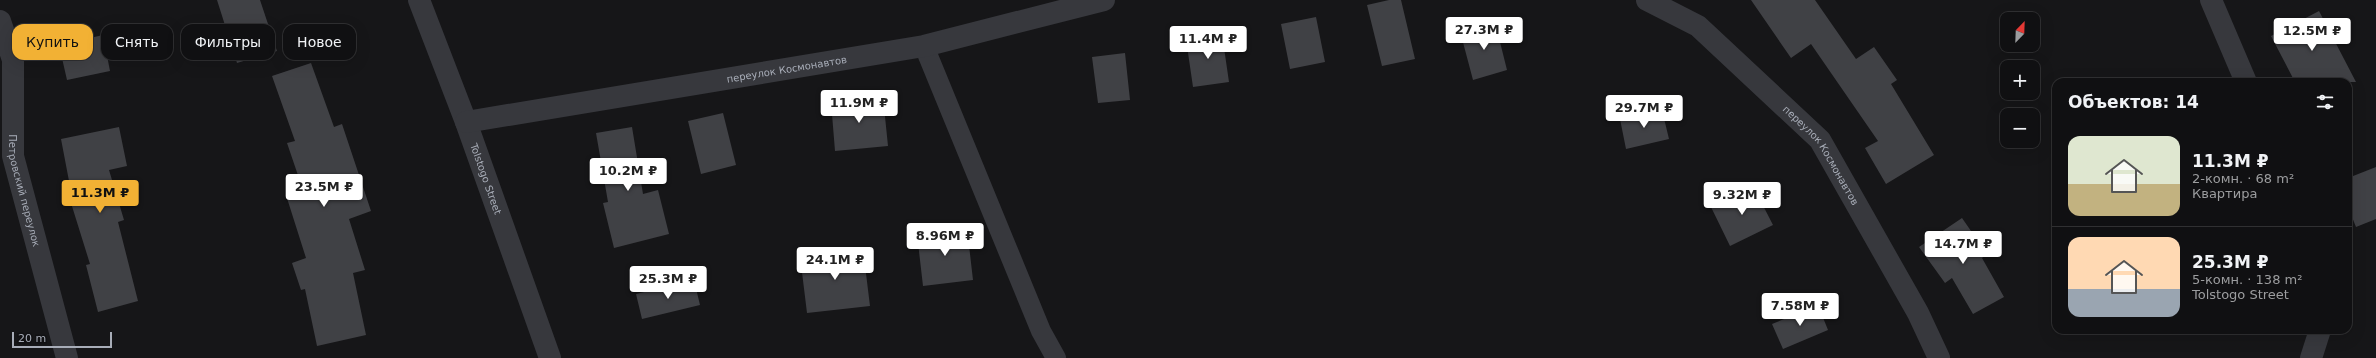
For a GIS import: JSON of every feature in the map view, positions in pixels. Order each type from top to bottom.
[{"type":"street","name":"Tolstogo Street","points":[[419,0],[466,122],[550,358]]},
{"type":"street","name":"переулок Космонавтов","points":[[466,122],[924,46],[1104,0]]},
{"type":"street","name":"переулок Космонавтов","points":[[1647,0],[1698,26],[1820,140],[1918,313],[1939,358]]},
{"type":"street","points":[[2211,0],[2244,78]]},
{"type":"street","name":"Петровский переулок","points":[[0,21],[13,60],[13,156],[67,358]]},
{"type":"street","points":[[2311,358],[2319,334]]},
{"type":"lane","points":[[924,46],[1041,331],[1056,358]]},
{"type":"building","points":[[217,0],[260,0],[268,24],[225,24]]},
{"type":"building","points":[[1389,0],[1401,0],[1415,59],[1382,66],[1367,5]]},
{"type":"building","points":[[1751,0],[1815,0],[1856,59],[1874,47],[1897,80],[1891,84],[1934,155],[1886,184],[1865,148],[1878,141],[1811,44],[1791,58]]},
{"type":"building","points":[[2319,11],[2356,82],[2352,82],[2352,78],[2293,78],[2271,36]]},
{"type":"building","points":[[1316,17],[1325,62],[1290,69],[1281,24]]},
{"type":"building","points":[[1495,22],[1507,70],[1473,80],[1460,31]]},
{"type":"building","points":[[1222,34],[1229,82],[1193,87],[1186,39]]},
{"type":"building","points":[[101,35],[101,60],[108,60],[110,71],[67,80],[62,60],[93,60],[93,37]]},
{"type":"building","points":[[1125,53],[1130,100],[1098,103],[1092,57]]},
{"type":"building","points":[[236,60],[247,60],[237,63]]},
{"type":"building","points":[[311,63],[334,127],[342,124],[371,211],[349,219],[365,270],[353,273],[366,335],[317,346],[305,289],[301,290],[292,263],[306,258],[286,195],[303,190],[287,143],[295,141],[272,76]]},
{"type":"building","points":[[883,97],[888,146],[835,151],[831,102]]},
{"type":"building","points":[[1662,110],[1669,139],[1626,149],[1620,119]]},
{"type":"building","points":[[723,113],[736,165],[701,174],[688,121]]},
{"type":"building","points":[[119,127],[127,166],[109,170],[124,220],[118,222],[138,301],[98,312],[86,265],[90,264],[71,203],[73,202],[61,139]]},
{"type":"building","points":[[632,127],[643,194],[658,190],[669,234],[614,248],[603,203],[608,202],[596,133]]},
{"type":"building","points":[[2376,167],[2376,219],[2356,227],[2352,217],[2352,176]]},
{"type":"building","points":[[1753,186],[1773,225],[1730,246],[1711,207]]},
{"type":"building","points":[[1962,218],[1987,254],[1982,258],[2004,297],[1973,314],[1952,278],[1945,283],[1919,247]]},
{"type":"building","points":[[967,228],[973,280],[923,286],[917,234]]},
{"type":"building","points":[[863,249],[870,306],[807,313],[800,256]]},
{"type":"building","points":[[694,280],[700,305],[642,319],[636,294]]},
{"type":"building","points":[[1818,305],[1828,330],[1783,349],[1772,324]]}]
